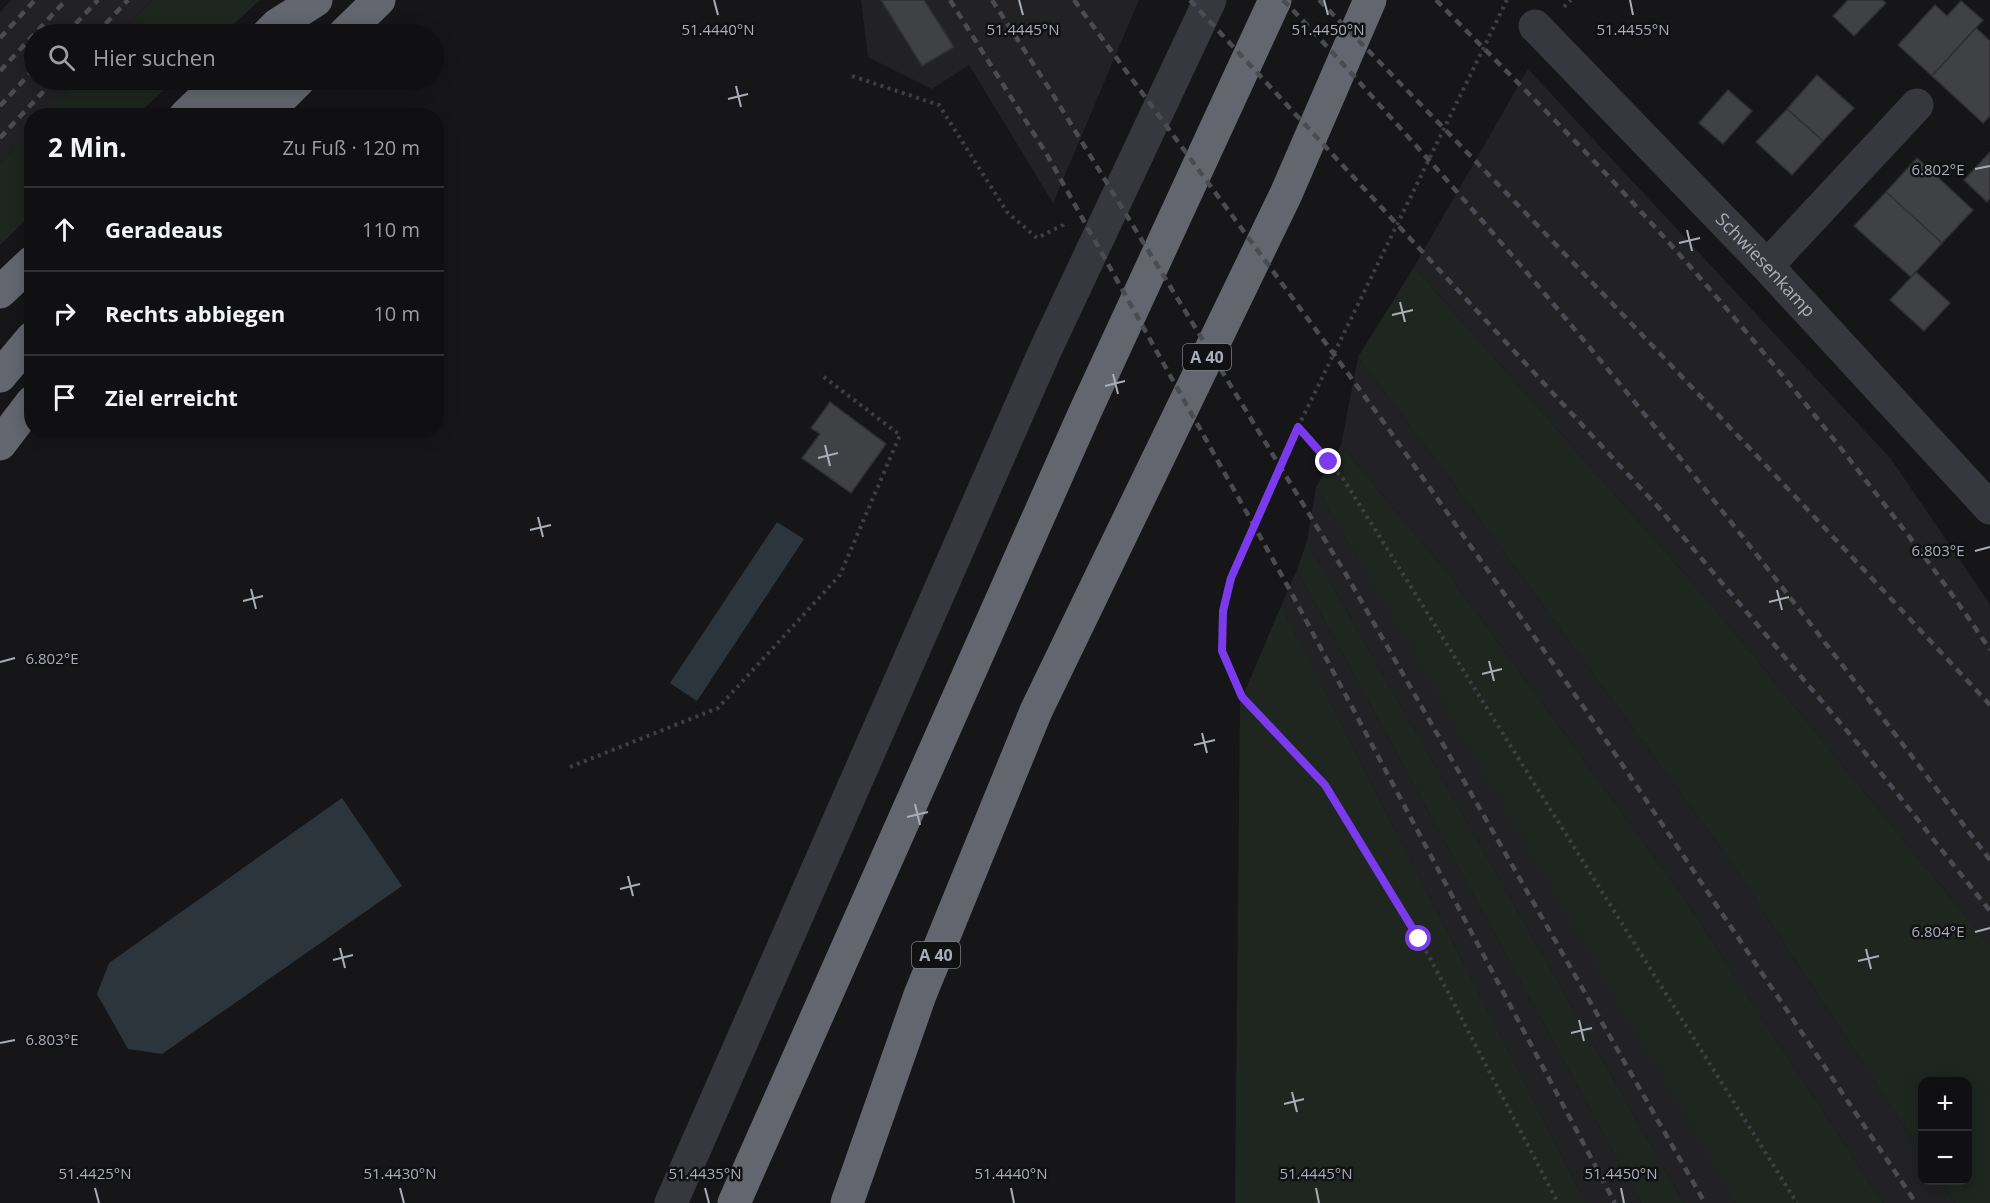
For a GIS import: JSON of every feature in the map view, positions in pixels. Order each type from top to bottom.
[{"type":"highway","points":[[280,24],[316,0]]},
{"type":"highway","points":[[312,24],[335,0]]},
{"type":"highway","points":[[354,24],[379,0]]},
{"type":"highway","points":[[734,1203],[1085,412],[1275,0]]},
{"type":"highway","name":"A 40","points":[[847,1203],[920,995],[1036,711],[1286,194],[1370,0]]},
{"type":"highway","points":[[193,108],[212,90]]},
{"type":"highway","points":[[235,108],[252,90]]},
{"type":"highway","points":[[271,108],[289,90]]},
{"type":"highway","points":[[0,292],[24,270]]},
{"type":"highway","points":[[0,376],[24,348]]},
{"type":"highway","points":[[0,444],[24,412]]},
{"type":"street","points":[[671,1203],[1044,353],[1210,0]]},
{"type":"street","name":"Schwiesenkamp","points":[[1538,29],[1767,266],[1990,508]]},
{"type":"street","points":[[1767,266],[1917,105]]},
{"type":"path","points":[[1507,0],[1298,427],[1231,578],[1223,611],[1222,651],[1242,697],[1325,785],[1430,958],[1558,1203]]},
{"type":"path","points":[[852,76],[939,105],[1007,212],[1036,238],[1063,225],[1069,214]]},
{"type":"path","points":[[570,767],[718,708],[840,575],[900,435],[820,374]]},
{"type":"path","points":[[1298,427],[1344,480],[1797,1203]]},
{"type":"shaded area","points":[[11,0],[152,0],[129,24],[24,24],[24,90],[69,90],[52,108],[24,108],[24,138],[0,164],[0,12]]},
{"type":"shaded area","points":[[152,0],[260,0],[234,24],[129,24]]},
{"type":"shaded area","points":[[861,0],[1139,0],[1053,203],[969,65],[932,89],[868,57]]},
{"type":"shaded area","points":[[1528,69],[1891,459],[1990,604],[1990,946],[1708,600],[1414,267]]},
{"type":"shaded area","points":[[69,90],[164,90],[145,108],[52,108]]},
{"type":"shaded area","points":[[24,138],[24,222],[0,245],[0,164]]},
{"type":"shaded area","points":[[1414,267],[1708,600],[1990,946],[1990,1203],[1955,1203],[1943,1185],[1972,1185],[1972,1077],[1918,1077],[1918,1148],[1731,862],[1358,357]]},
{"type":"shaded area","points":[[1358,357],[1731,862],[1918,1148],[1918,1185],[1943,1185],[1955,1203],[1883,1203],[1680,892],[1447,572],[1341,445]]},
{"type":"shaded area","points":[[1341,445],[1447,572],[1680,892],[1883,1203],[1736,1203],[1316,487]]},
{"type":"shaded area","points":[[1316,487],[1736,1203],[1684,1203],[1307,541]]},
{"type":"shaded area","points":[[777,522],[804,539],[697,701],[670,683]]},
{"type":"shaded area","points":[[1307,541],[1684,1203],[1641,1203],[1297,570]]},
{"type":"shaded area","points":[[1297,570],[1641,1203],[1586,1203],[1281,606]]},
{"type":"shaded area","points":[[1281,606],[1586,1203],[1235,1203],[1240,703]]},
{"type":"shaded area","points":[[342,798],[402,886],[162,1054],[128,1049],[97,994],[109,963]]},
{"type":"building","points":[[881,0],[924,0],[954,47],[922,66]]},
{"type":"building","points":[[1848,0],[1882,0],[1886,3],[1854,36],[1833,16]]},
{"type":"building","points":[[1961,1],[1983,20],[1932,76],[1898,45],[1935,5],[1947,16]]},
{"type":"building","points":[[1976,28],[1990,41],[1990,116],[1983,123],[1932,76]]},
{"type":"building","points":[[1817,75],[1854,108],[1823,141],[1787,109]]},
{"type":"building","points":[[1728,90],[1752,111],[1723,144],[1699,123]]},
{"type":"building","points":[[1787,109],[1823,141],[1792,175],[1756,142]]},
{"type":"building","points":[[1990,152],[1990,198],[1987,202],[1964,180]]},
{"type":"building","points":[[1917,158],[1973,210],[1942,243],[1886,192]]},
{"type":"building","points":[[1886,192],[1942,243],[1911,277],[1854,226]]},
{"type":"building","points":[[1916,272],[1950,303],[1924,331],[1890,300]]},
{"type":"building","points":[[830,402],[886,444],[851,493],[802,458],[820,434],[811,428]]},
{"type":"railway","points":[[0,38],[35,0]]},
{"type":"railway","points":[[44,24],[66,0]]},
{"type":"railway","points":[[75,24],[98,0]]},
{"type":"railway","points":[[105,24],[128,0]]},
{"type":"railway","points":[[950,0],[1046,153],[1291,592],[1615,1203]]},
{"type":"railway","points":[[992,0],[1052,93],[1347,576],[1705,1203]]},
{"type":"railway","points":[[1074,0],[1385,424],[1585,709],[1916,1203]]},
{"type":"railway","points":[[1190,0],[1658,507],[1858,744],[1990,911]]},
{"type":"railway","points":[[1283,0],[1419,149],[1641,409],[1852,678],[1990,860]]},
{"type":"railway","points":[[1319,0],[1657,350],[1990,705]]},
{"type":"railway","points":[[1436,0],[1599,167],[1748,334],[1883,503],[1946,586],[1990,650]]},
{"type":"railway","points":[[0,71],[24,45]]},
{"type":"railway","points":[[0,106],[24,80]]},
{"type":"railway","points":[[28,108],[45,90]]},
{"type":"railway","points":[[0,138],[24,112]]},
{"type":"route","points":[[1329,462],[1298,427],[1231,578],[1223,611],[1222,651],[1242,697],[1325,785],[1419,939]]}]
